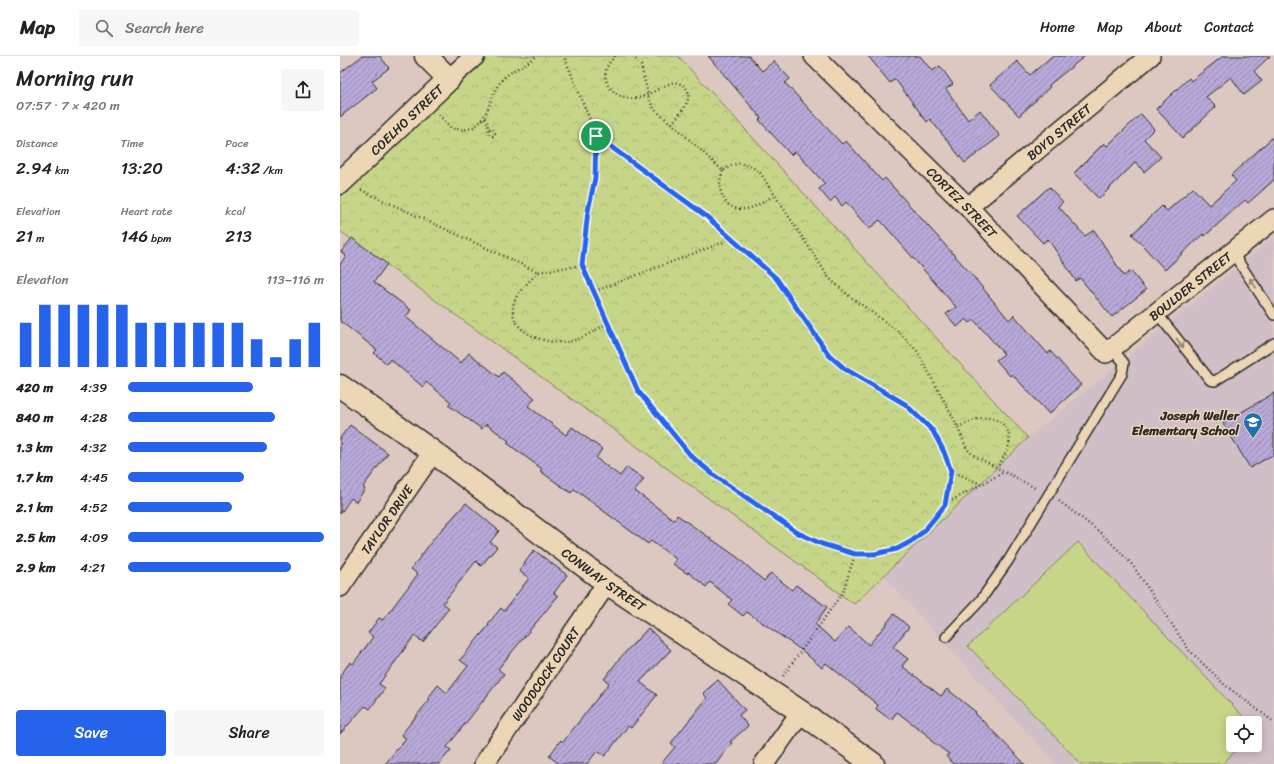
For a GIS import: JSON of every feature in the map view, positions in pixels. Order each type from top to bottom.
[{"type":"street","points":[[426,56],[449,79]]},
{"type":"street","name":"COELHO STREET","points":[[343,181],[475,56]]},
{"type":"street","name":"CORTEZ STREET","points":[[814,56],[968,207],[1109,351]]},
{"type":"street","name":"BOYD STREET","points":[[968,207],[1150,56]]},
{"type":"street","name":"BOULDER STREET","points":[[1109,351],[1273,220]]},
{"type":"street","name":"CONWAY STREET","points":[[340,386],[433,452],[607,583],[801,712],[873,764]]},
{"type":"street","name":"TAYLOR DRIVE","points":[[340,587],[433,452]]},
{"type":"street","name":"WOODCOCK COURT","points":[[484,764],[607,583]]},
{"type":"street","points":[[764,764],[801,712]]},
{"type":"lane","points":[[1232,252],[1274,315]]},
{"type":"lane","points":[[1156,312],[1210,380],[1215,381],[1274,343]]},
{"type":"lane","points":[[946,637],[980,601],[1008,561],[1122,374],[1124,363],[1109,351]]},
{"type":"path","points":[[488,130],[485,118],[495,91],[502,80],[537,56]]},
{"type":"path","points":[[564,56],[596,136],[595,178],[588,211],[582,265],[595,291],[638,391],[691,456],[715,476],[798,533],[822,544],[855,554],[875,554],[897,549],[912,541],[924,531],[945,505],[1004,472]]},
{"type":"path","points":[[615,56],[605,71],[605,79],[613,92],[627,99],[636,99],[674,82],[680,83],[686,88],[689,97],[687,104],[672,123]]},
{"type":"path","points":[[633,56],[641,66],[655,110],[672,123],[723,171]]},
{"type":"path","points":[[436,112],[451,128],[459,130],[467,129],[485,118]]},
{"type":"path","points":[[596,136],[706,216],[776,278],[829,355],[845,369],[905,404],[933,431],[944,452],[951,471],[945,505]]},
{"type":"path","points":[[774,196],[746,209],[735,209],[727,203],[722,196],[719,186],[723,171],[731,165],[742,164],[759,171],[829,278],[848,295],[899,332],[917,351],[958,427],[967,449],[973,455],[1049,495],[1075,512],[1117,547],[1135,569],[1189,650],[1225,685],[1274,722]]},
{"type":"path","points":[[343,181],[538,272],[582,265]]},
{"type":"path","points":[[595,291],[732,239]]},
{"type":"path","points":[[538,272],[515,299],[513,308],[514,316],[524,331],[538,340],[551,343],[566,342],[580,339],[608,323]]},
{"type":"path","points":[[958,427],[984,418],[997,419],[1003,423],[1008,433],[1009,445],[997,468]]},
{"type":"path","points":[[951,471],[982,484]]},
{"type":"path","points":[[772,693],[843,592],[855,554]]},
{"type":"shaded area","points":[[1274,237],[1274,764],[1056,764],[883,576],[1028,438]]},
{"type":"green space","points":[[475,56],[678,56],[1028,438],[854,604],[340,231],[340,183]]},
{"type":"green space","points":[[1078,542],[1242,716],[1226,716],[1226,752],[1235,752],[1222,764],[1081,764],[968,646]]},
{"type":"building","points":[[362,56],[380,56],[389,68],[372,81],[377,88],[340,117],[340,73]]},
{"type":"building","points":[[708,56],[749,56],[762,71],[774,61],[790,79],[785,83],[842,144],[846,141],[882,181],[885,178],[972,275],[1009,320],[1014,315],[1048,354],[1050,351],[1081,385],[1049,414],[1012,374],[1010,376],[996,360],[1004,354],[974,320],[970,323],[966,319],[957,327],[946,314],[956,307],[880,220],[869,229],[846,202],[842,206],[835,197],[830,202],[819,189],[825,184],[795,151],[791,155],[759,120],[761,118]]},
{"type":"building","points":[[868,56],[920,56],[932,71],[940,66],[953,84],[946,89],[968,120],[980,110],[1000,136],[965,163],[930,119],[927,122],[895,79],[890,83]]},
{"type":"building","points":[[1052,56],[1085,56],[1049,85],[1050,87],[1019,116],[990,85],[1017,61],[1030,75]]},
{"type":"building","points":[[1223,56],[1270,56],[1254,71],[1262,81],[1244,95],[1231,77],[1206,97],[1216,107],[1183,138],[1156,109],[1189,78],[1191,81]]},
{"type":"building","points":[[1141,114],[1154,129],[1144,139],[1161,157],[1144,172],[1136,162],[1099,199],[1074,173],[1104,143],[1107,146]]},
{"type":"building","points":[[1274,136],[1274,180],[1248,203],[1245,200],[1205,236],[1203,234],[1165,270],[1132,234],[1162,206],[1167,211],[1193,188],[1209,205],[1236,181],[1231,175]]},
{"type":"building","points":[[1049,187],[1063,202],[1058,206],[1085,236],[1094,230],[1124,276],[1131,271],[1146,290],[1112,317],[1080,278],[1076,281],[1048,239],[1043,243],[1017,216]]},
{"type":"building","points":[[352,238],[387,264],[374,282],[411,310],[406,317],[461,363],[469,353],[499,377],[503,372],[535,398],[528,406],[566,435],[572,427],[602,449],[596,458],[620,476],[627,467],[644,479],[635,491],[674,520],[677,515],[737,557],[764,581],[771,573],[792,590],[796,585],[827,607],[815,624],[835,642],[849,627],[869,645],[894,614],[909,627],[893,647],[908,659],[902,666],[941,696],[947,689],[976,712],[975,713],[1025,764],[953,764],[946,756],[949,754],[897,712],[891,720],[876,709],[878,705],[826,663],[822,668],[804,652],[747,612],[743,616],[728,604],[732,600],[710,582],[706,587],[688,572],[688,574],[673,564],[676,559],[651,541],[648,544],[574,489],[571,493],[540,471],[542,469],[507,443],[509,441],[486,424],[482,429],[448,405],[451,402],[426,382],[423,387],[390,359],[387,364],[374,353],[377,350],[340,321],[340,264],[346,256],[341,252]]},
{"type":"building","name":"Joseph Weller Elementary School","points":[[1274,393],[1274,454],[1250,468],[1223,423]]},
{"type":"building","points":[[350,425],[388,453],[363,487],[365,489],[356,502],[351,498],[340,514],[340,438]]},
{"type":"building","points":[[466,503],[499,531],[490,542],[497,547],[481,566],[476,561],[443,603],[449,608],[423,642],[414,636],[379,684],[385,688],[370,709],[365,706],[340,734],[340,676],[350,662],[353,664],[373,637],[368,633],[379,618],[383,620],[418,574],[411,569],[435,537]]},
{"type":"building","points":[[534,550],[567,575],[554,593],[558,596],[498,669],[504,674],[447,747],[451,750],[439,764],[385,764],[406,738],[401,735],[430,699],[428,698],[438,685],[447,693],[468,666],[460,660],[501,608],[504,611],[529,578],[519,571]]},
{"type":"building","points":[[648,628],[671,650],[640,682],[657,695],[631,728],[628,726],[605,756],[597,751],[587,764],[559,764],[549,756],[561,740],[563,742],[609,683],[604,679],[620,658]]},
{"type":"building","points":[[718,680],[745,710],[739,715],[748,726],[730,742],[732,743],[716,764],[661,764],[675,747],[671,743],[707,698],[703,693]]},
{"type":"place","name":"Joseph Weller Elementary School","points":[[1253,439]]},
{"type":"route","points":[[596,136],[706,216],[776,278],[829,355],[845,369],[905,404],[933,431],[944,452],[951,471],[945,505],[924,531],[912,541],[897,549],[875,554],[855,554],[822,544],[798,533],[715,476],[691,456],[638,391],[595,291],[582,265],[588,211],[595,178],[596,136]]}]
